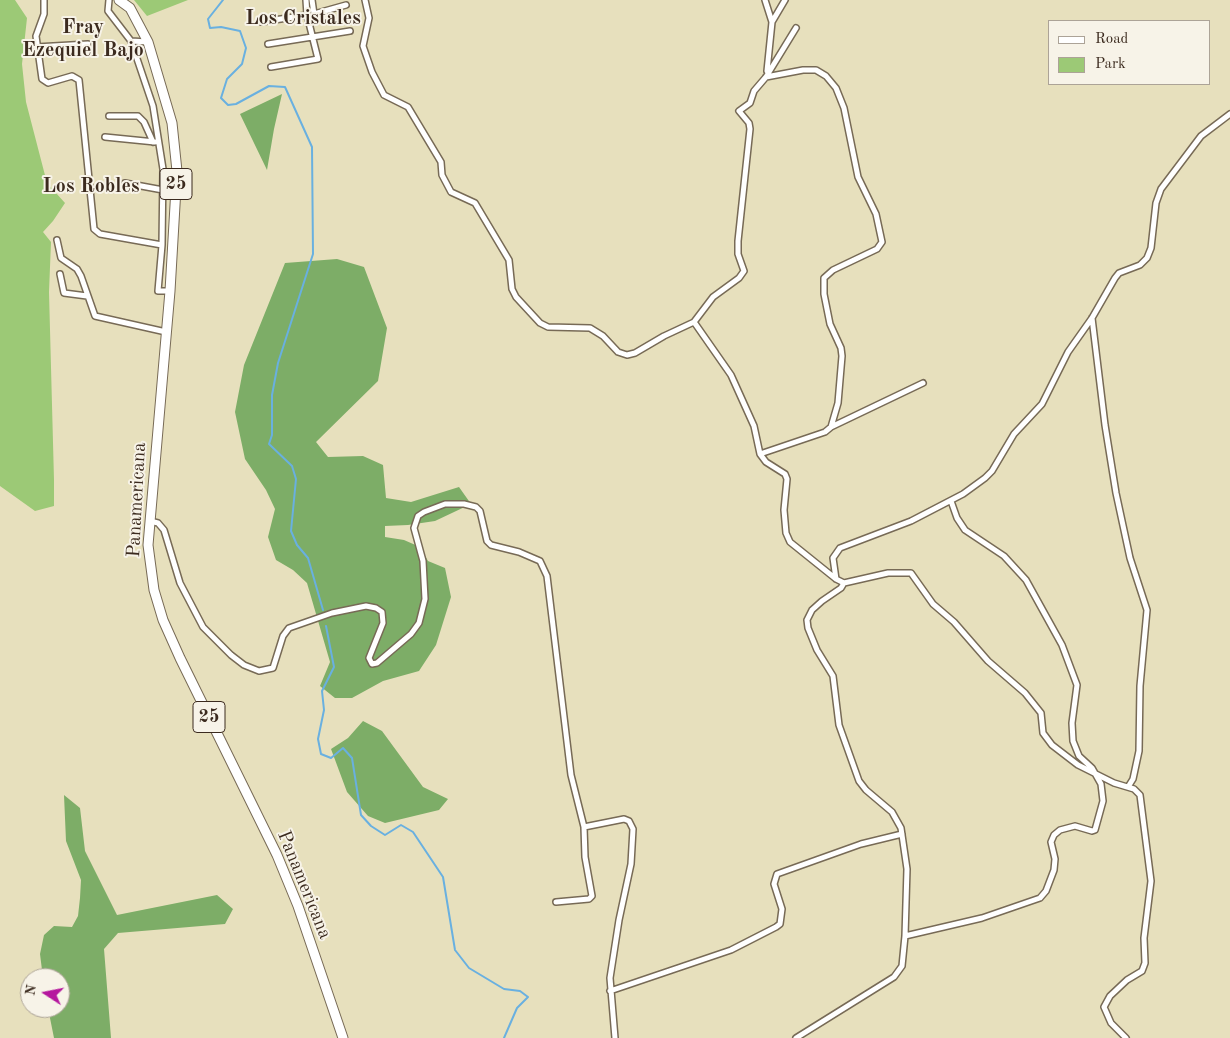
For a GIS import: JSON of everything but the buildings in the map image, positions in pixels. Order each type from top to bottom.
[{"type":"main road","name":"Panamericana","points":[[119,0],[130,8],[148,42],[172,123],[177,171],[170,291],[150,521],[148,558],[154,590],[180,658],[277,855],[298,906],[343,1038]]},
{"type":"street","points":[[44,0],[44,14],[36,36],[36,47],[44,81],[48,83],[72,76],[79,80],[94,229],[100,234],[162,245]]},
{"type":"street","points":[[108,0],[108,11],[131,41],[147,84],[156,142],[163,168],[162,245],[158,291],[170,291]]},
{"type":"street","points":[[271,68],[318,59],[307,15],[306,0]]},
{"type":"street","points":[[312,0],[314,14],[346,5]]},
{"type":"street","points":[[365,0],[369,18],[363,46],[372,72],[384,95],[408,107],[441,162],[442,175],[451,192],[475,203],[509,260],[512,289],[516,297],[535,318],[548,326],[590,328],[603,336],[618,352],[627,355],[635,353],[664,336],[694,322],[714,297],[739,278],[744,271],[738,254],[738,240],[750,129],[749,124],[739,111],[750,103],[756,88],[766,77],[796,28]]},
{"type":"street","points":[[765,0],[772,22],[766,77]]},
{"type":"street","points":[[772,22],[785,0]]},
{"type":"street","points":[[261,22],[307,15]]},
{"type":"street","points":[[268,44],[350,31]]},
{"type":"street","points":[[131,41],[148,42]]},
{"type":"street","points":[[36,47],[88,44]]},
{"type":"street","points":[[766,77],[809,69],[816,70],[824,74],[836,88],[844,108],[858,177],[874,206],[882,238],[877,249],[834,270],[824,278],[824,294],[830,324],[842,356],[838,403],[831,427]]},
{"type":"street","points":[[836,579],[833,558],[840,548],[903,525],[951,500],[985,478],[996,465],[1014,434],[1042,404],[1068,352],[1092,318],[1119,273],[1140,265],[1147,258],[1151,248],[1156,203],[1161,189],[1201,136],[1230,114]]},
{"type":"street","points":[[109,116],[138,116],[144,122],[156,142]]},
{"type":"street","points":[[105,137],[156,142]]},
{"type":"street","points":[[125,183],[163,190]]},
{"type":"street","points":[[57,240],[60,256],[76,269],[93,313],[98,318],[166,332]]},
{"type":"street","points":[[60,274],[64,293],[86,296]]},
{"type":"street","points":[[1092,318],[1105,425],[1116,493],[1132,565],[1146,610],[1140,686],[1139,751],[1133,779],[1128,787]]},
{"type":"street","points":[[694,322],[730,375],[754,426],[760,454],[766,462],[785,474],[787,479],[784,510],[786,534],[790,542],[836,579],[844,582],[888,573],[906,572],[913,575],[933,604],[958,626],[988,661],[1020,688],[1041,713],[1043,733],[1046,740],[1073,762],[1094,771],[1114,783],[1138,791],[1142,798],[1152,881],[1144,938],[1144,968],[1140,974],[1127,980],[1114,992],[1104,1007],[1111,1023],[1126,1038]]},
{"type":"street","points":[[760,454],[825,432],[831,427],[923,383]]},
{"type":"street","points":[[905,936],[982,918],[1042,896],[1054,870],[1055,859],[1051,842],[1054,835],[1060,830],[1078,826],[1092,831],[1097,826],[1104,794],[1094,771],[1079,756],[1074,741],[1072,724],[1077,685],[1069,658],[1026,580],[1004,556],[965,530],[956,518],[951,500]]},
{"type":"street","points":[[150,521],[158,523],[164,530],[180,583],[204,627],[215,642],[253,670],[265,671],[273,668],[283,636],[289,628],[332,613],[366,606],[379,610],[383,616],[383,623],[369,658],[371,663],[377,663],[411,634],[423,612],[426,587],[423,561],[414,528],[418,516],[424,512],[445,504],[464,504],[476,507],[480,511],[488,541],[491,545],[536,558],[544,567],[547,576],[571,775],[584,827],[585,857],[592,898],[556,902]]},
{"type":"street","points":[[796,1038],[894,977],[902,966],[907,876],[902,834],[898,820],[892,812],[866,790],[859,781],[838,725],[833,676],[819,655],[808,628],[807,620],[812,610],[841,588],[844,582]]},
{"type":"street","points":[[584,827],[624,819],[629,821],[632,829],[631,864],[615,940],[610,991],[615,1038]]},
{"type":"street","points":[[610,991],[731,950],[776,928],[780,924],[782,909],[774,884],[777,874],[861,844],[902,834]]},
{"type":"green space","points":[[0,0],[15,0],[27,18],[22,64],[26,102],[47,183],[65,203],[43,232],[51,242],[49,292],[54,506],[35,511],[0,486]]},
{"type":"green space","points":[[134,0],[188,0],[147,16]]},
{"type":"green space","points":[[282,94],[274,129],[267,170],[240,114]]},
{"type":"green space","points":[[337,259],[364,267],[387,328],[378,381],[316,442],[328,457],[363,456],[383,465],[386,498],[411,502],[459,487],[471,504],[435,521],[385,526],[385,537],[404,540],[420,547],[428,561],[445,568],[451,597],[436,645],[419,671],[383,681],[352,698],[335,698],[320,686],[330,662],[307,583],[293,570],[276,560],[268,537],[275,509],[266,490],[245,459],[235,412],[244,365],[285,263]]},
{"type":"green space","points":[[363,721],[382,731],[423,787],[448,799],[439,810],[385,823],[368,816],[347,792],[331,749],[348,738]]},
{"type":"green space","points":[[64,795],[80,808],[85,851],[117,915],[217,895],[233,909],[225,924],[118,933],[104,949],[111,1038],[54,1038],[50,1018],[70,1018],[70,968],[42,968],[40,954],[44,935],[54,926],[72,927],[78,916],[81,880],[66,841]]},
{"type":"waterway","points":[[223,0],[208,19],[210,28],[221,27],[240,31],[246,48],[242,64],[227,79],[221,98],[228,105],[236,104],[269,86],[285,87],[312,147],[313,254],[278,363],[272,395],[272,435],[269,444],[292,466],[296,479],[291,531],[297,545],[308,558],[323,610]]},
{"type":"waterway","points":[[326,626],[334,667],[322,691],[324,710],[318,739],[321,754],[331,758],[343,748],[352,758],[361,815],[371,826],[385,835],[401,825],[413,832],[443,877],[455,950],[469,968],[504,989],[520,991],[528,997],[517,1008],[504,1038]]},
{"type":"district","name":"Los Cristales","points":[[303,19]]},
{"type":"district","name":"Fray Ezequiel Bajo","points":[[83,40]]},
{"type":"district","name":"Los Robles","points":[[91,187]]}]
